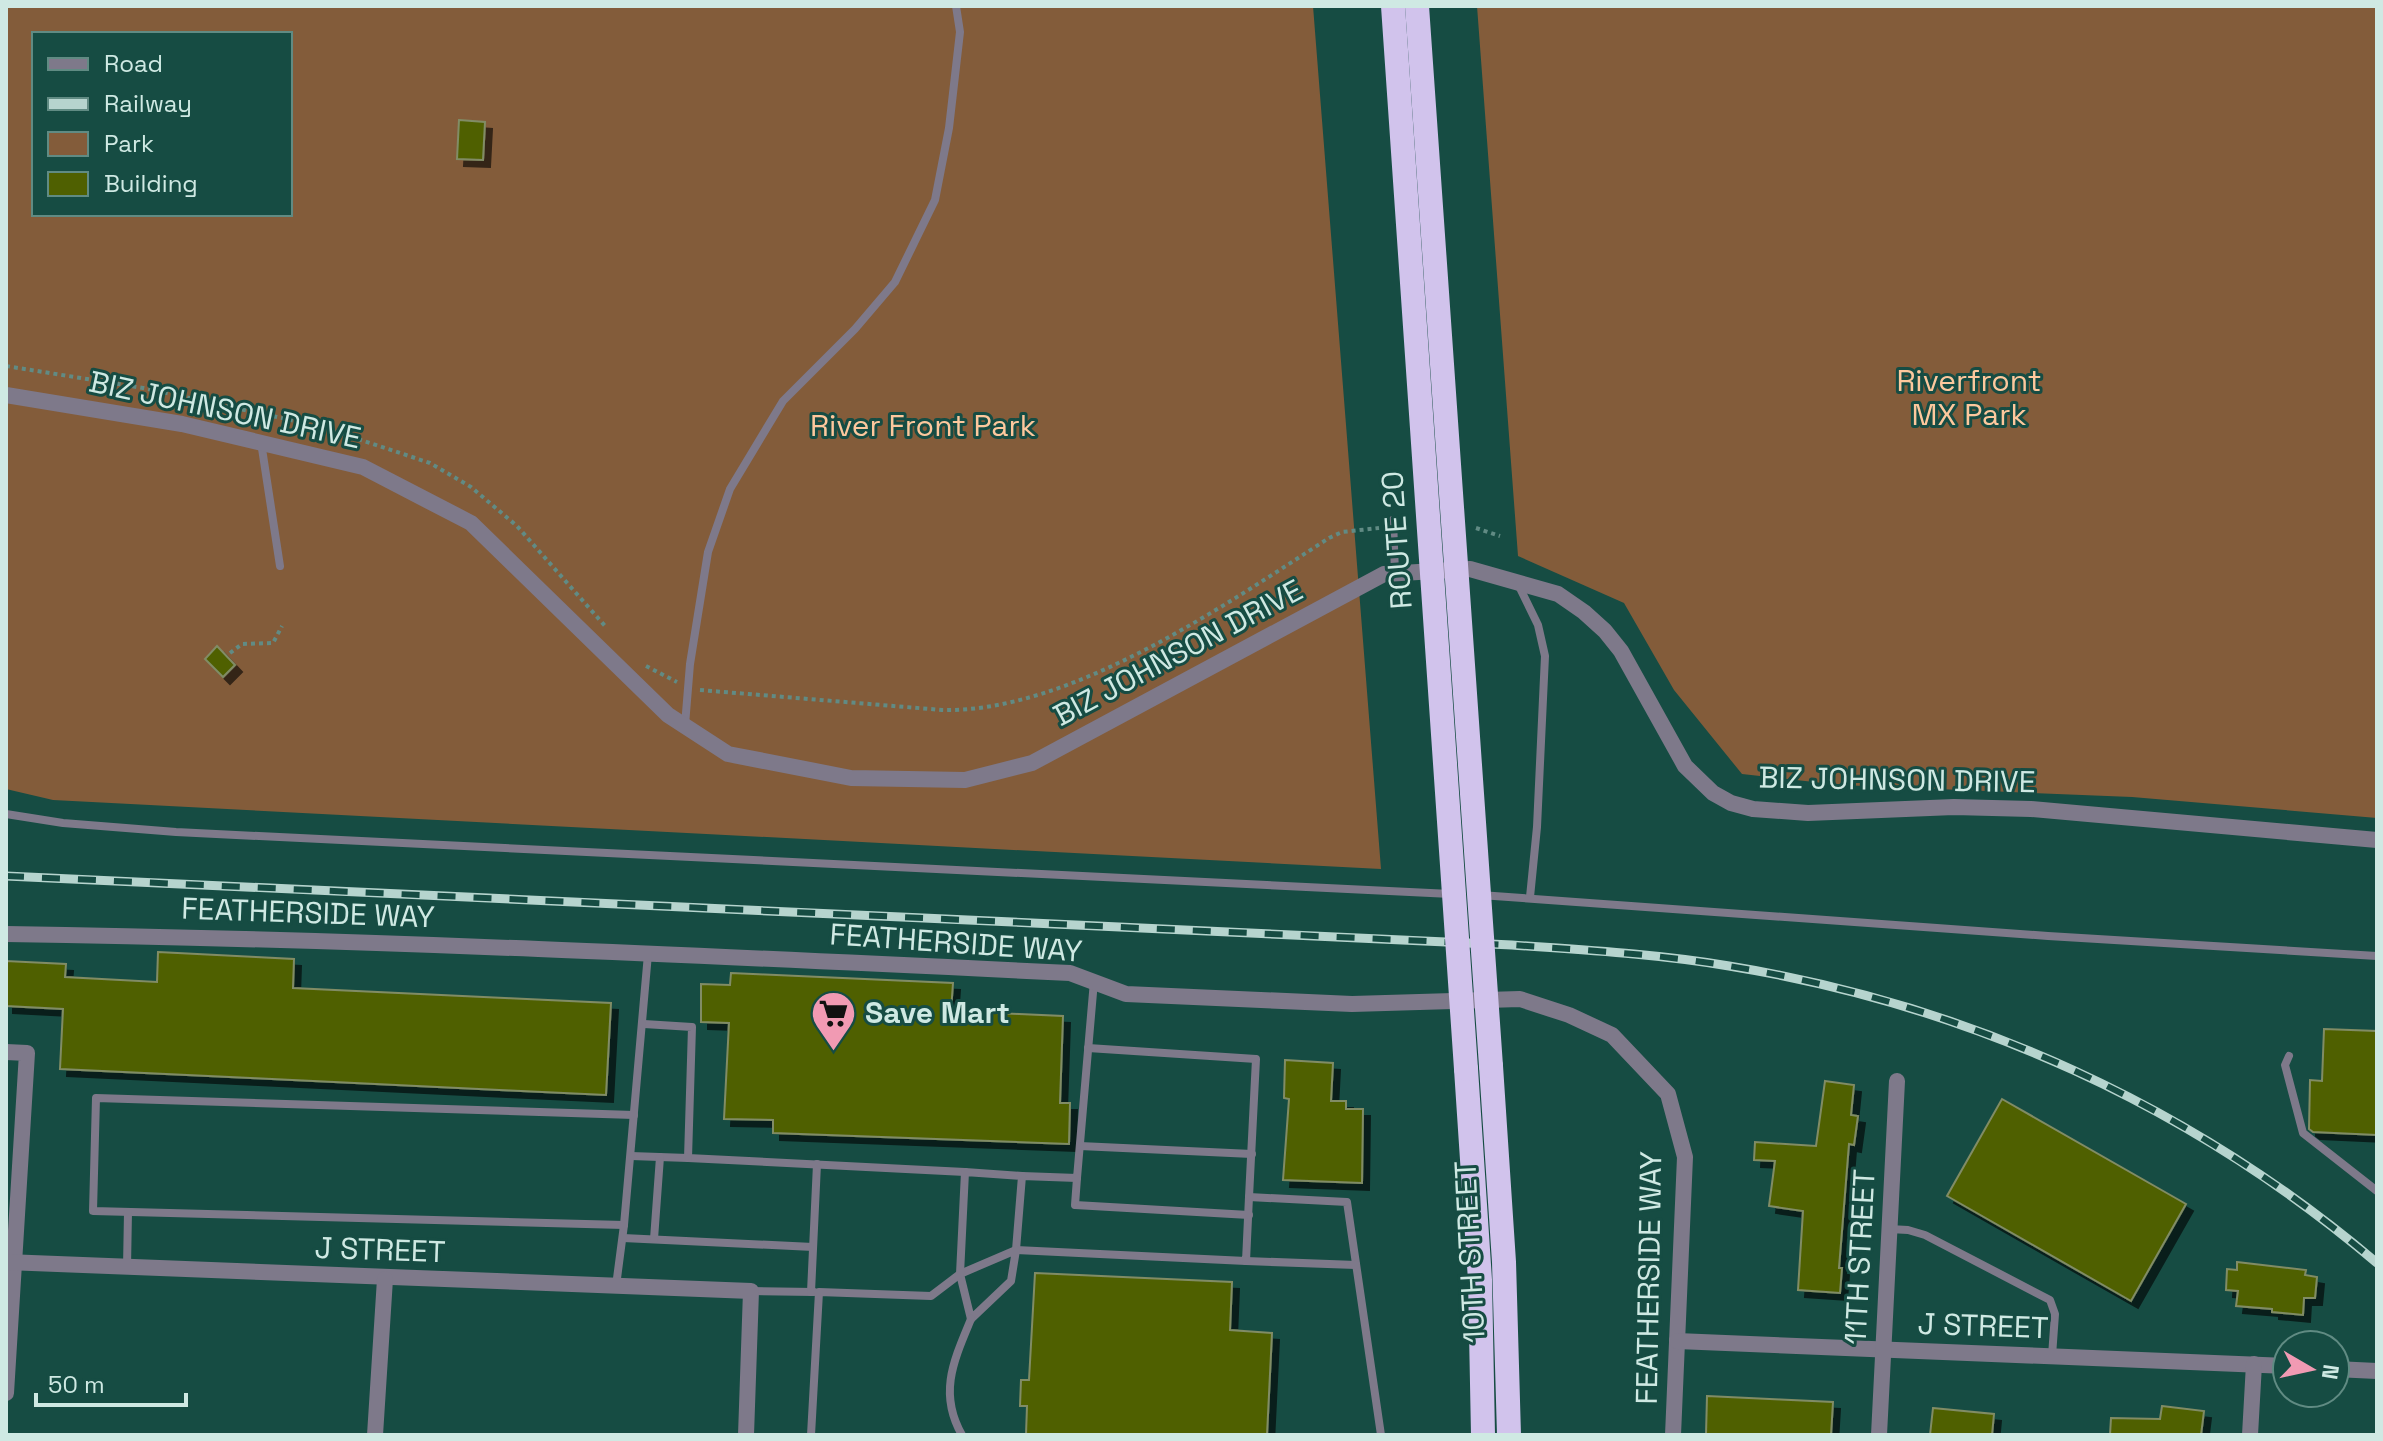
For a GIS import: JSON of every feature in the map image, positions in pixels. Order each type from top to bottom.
[{"type":"highway","name":"ROUTE 20","points":[[1393,6],[1466,1069]]},
{"type":"highway","name":"ROUTE 20","points":[[1417,6],[1491,1066]]},
{"type":"highway","name":"10TH STREET","points":[[1491,1066],[1504,1262],[1509,1435]]},
{"type":"highway","name":"10TH STREET","points":[[1466,1069],[1480,1267],[1483,1435]]},
{"type":"street","name":"BIZ JOHNSON DRIVE","points":[[6,395],[182,424],[363,467],[471,523],[668,715],[728,754],[851,778],[965,780],[1032,763],[1384,574],[1470,569],[1558,594],[1584,612],[1605,631],[1627,662],[1685,766],[1713,793],[1731,803],[1753,809],[1808,813],[1954,807],[2031,809],[2377,840]]},
{"type":"street","name":"FEATHERSIDE WAY","points":[[6,934],[194,937],[648,953],[1070,973],[1126,994],[1352,1004],[1520,999],[1569,1015],[1612,1035],[1668,1094],[1685,1157],[1673,1435]]},
{"type":"street","points":[[6,1052],[27,1053],[10,1262],[6,1393]]},
{"type":"street","name":"11TH STREET","points":[[1879,1435],[1897,1081]]},
{"type":"street","name":"J STREET","points":[[10,1262],[751,1291]]},
{"type":"street","points":[[375,1435],[385,1279]]},
{"type":"street","points":[[746,1435],[751,1291]]},
{"type":"street","name":"J STREET","points":[[1677,1341],[2271,1365]]},
{"type":"street","points":[[2250,1435],[2254,1364]]},
{"type":"street","points":[[2351,1370],[2377,1371]]},
{"type":"lane","points":[[685,726],[708,552],[730,489],[783,401],[855,329],[895,282],[935,200],[949,128],[960,32],[956,6]]},
{"type":"lane","points":[[261,441],[280,566]]},
{"type":"lane","points":[[1394,524],[1395,573]]},
{"type":"lane","points":[[1517,582],[1538,625],[1545,656],[1537,827],[1530,897]]},
{"type":"lane","points":[[6,814],[105,827],[191,833],[1457,894]]},
{"type":"lane","points":[[1472,895],[2377,956]]},
{"type":"lane","points":[[616,1286],[644,1024],[648,953]]},
{"type":"lane","points":[[1094,981],[1075,1205],[1249,1215]]},
{"type":"lane","points":[[644,1024],[692,1027],[688,1158]]},
{"type":"lane","points":[[1088,1048],[1256,1059],[1246,1261]]},
{"type":"lane","points":[[2289,1056],[2285,1065],[2303,1133],[2377,1191]]},
{"type":"lane","points":[[624,1225],[93,1211],[96,1098],[634,1115]]},
{"type":"lane","points":[[1080,1146],[1252,1154]]},
{"type":"lane","points":[[631,1156],[1077,1178]]},
{"type":"lane","points":[[654,1239],[660,1157]]},
{"type":"lane","points":[[811,1435],[817,1164]]},
{"type":"lane","points":[[965,1172],[960,1274],[971,1319]]},
{"type":"lane","points":[[962,1435],[951,1415],[952,1365],[971,1319],[1011,1281],[1022,1176]]},
{"type":"lane","points":[[1249,1197],[1347,1202],[1381,1435]]},
{"type":"lane","points":[[127,1268],[128,1212]]},
{"type":"lane","points":[[1889,1229],[1925,1235],[2050,1300],[2055,1314],[2052,1356]]},
{"type":"lane","points":[[623,1238],[813,1247]]},
{"type":"lane","points":[[751,1291],[931,1296],[960,1274],[1016,1250],[1356,1265]]},
{"type":"path","points":[[6,366],[143,388],[300,422],[430,463],[471,487],[517,526],[605,626]]},
{"type":"path","points":[[640,662],[688,686],[712,691],[942,710],[973,709],[1028,699],[1077,680],[1177,631],[1262,582],[1329,538],[1359,529],[1394,524]]},
{"type":"path","points":[[1474,527],[1500,536]]},
{"type":"path","points":[[230,653],[242,644],[273,643],[282,626]]},
{"type":"green space","name":"River Front Park","points":[[6,6],[1313,6],[1381,869],[53,800],[6,789]]},
{"type":"green space","name":"Riverfront MX Park","points":[[1477,6],[2377,6],[2377,818],[2132,797],[1841,785],[1742,774],[1674,690],[1624,603],[1518,556]]},
{"type":"building","points":[[459,120],[485,122],[483,160],[457,159]]},
{"type":"building","points":[[217,646],[235,665],[223,677],[205,659]]},
{"type":"building","points":[[158,952],[294,959],[293,988],[611,1003],[606,1095],[60,1069],[63,1009],[6,1006],[6,961],[66,964],[65,977],[157,982]]},
{"type":"building","points":[[731,973],[953,983],[951,1011],[1063,1016],[1060,1103],[1070,1103],[1069,1144],[773,1133],[773,1120],[724,1119],[729,1023],[701,1022],[701,984],[730,985]]},
{"type":"building","points":[[2324,1029],[2377,1031],[2377,1135],[2313,1132],[2309,1129],[2310,1080],[2322,1081]]},
{"type":"building","points":[[1285,1060],[1333,1063],[1331,1101],[1346,1101],[1346,1109],[1363,1109],[1362,1183],[1283,1180],[1289,1099],[1284,1098]]},
{"type":"building","points":[[1825,1081],[1854,1085],[1851,1115],[1858,1116],[1854,1145],[1849,1144],[1839,1268],[1842,1268],[1840,1293],[1798,1290],[1803,1211],[1769,1206],[1775,1161],[1754,1160],[1755,1142],[1816,1146]]},
{"type":"building","points":[[2002,1099],[2186,1204],[2131,1301],[1947,1196]]},
{"type":"building","points":[[2237,1262],[2306,1270],[2305,1275],[2317,1277],[2315,1298],[2304,1298],[2303,1315],[2236,1306],[2238,1291],[2226,1290],[2227,1269],[2237,1270]]},
{"type":"building","points":[[1035,1273],[1232,1282],[1230,1330],[1272,1333],[1267,1435],[1026,1435],[1027,1406],[1020,1406],[1021,1380],[1029,1380]]},
{"type":"building","points":[[1707,1396],[1833,1402],[1831,1435],[1706,1435]]},
{"type":"building","points":[[2162,1406],[2204,1411],[2201,1435],[2110,1435],[2111,1418],[2160,1419]]},
{"type":"building","points":[[1933,1408],[1994,1414],[1992,1435],[1930,1435]]},
{"type":"railway","points":[[6,876],[1512,945],[1648,955],[1729,966],[1818,984],[1905,1007],[1991,1036],[2074,1070],[2154,1110],[2231,1156],[2306,1207],[2377,1263]]},
{"type":"place","name":"Save Mart","points":[[834,1052]]}]
